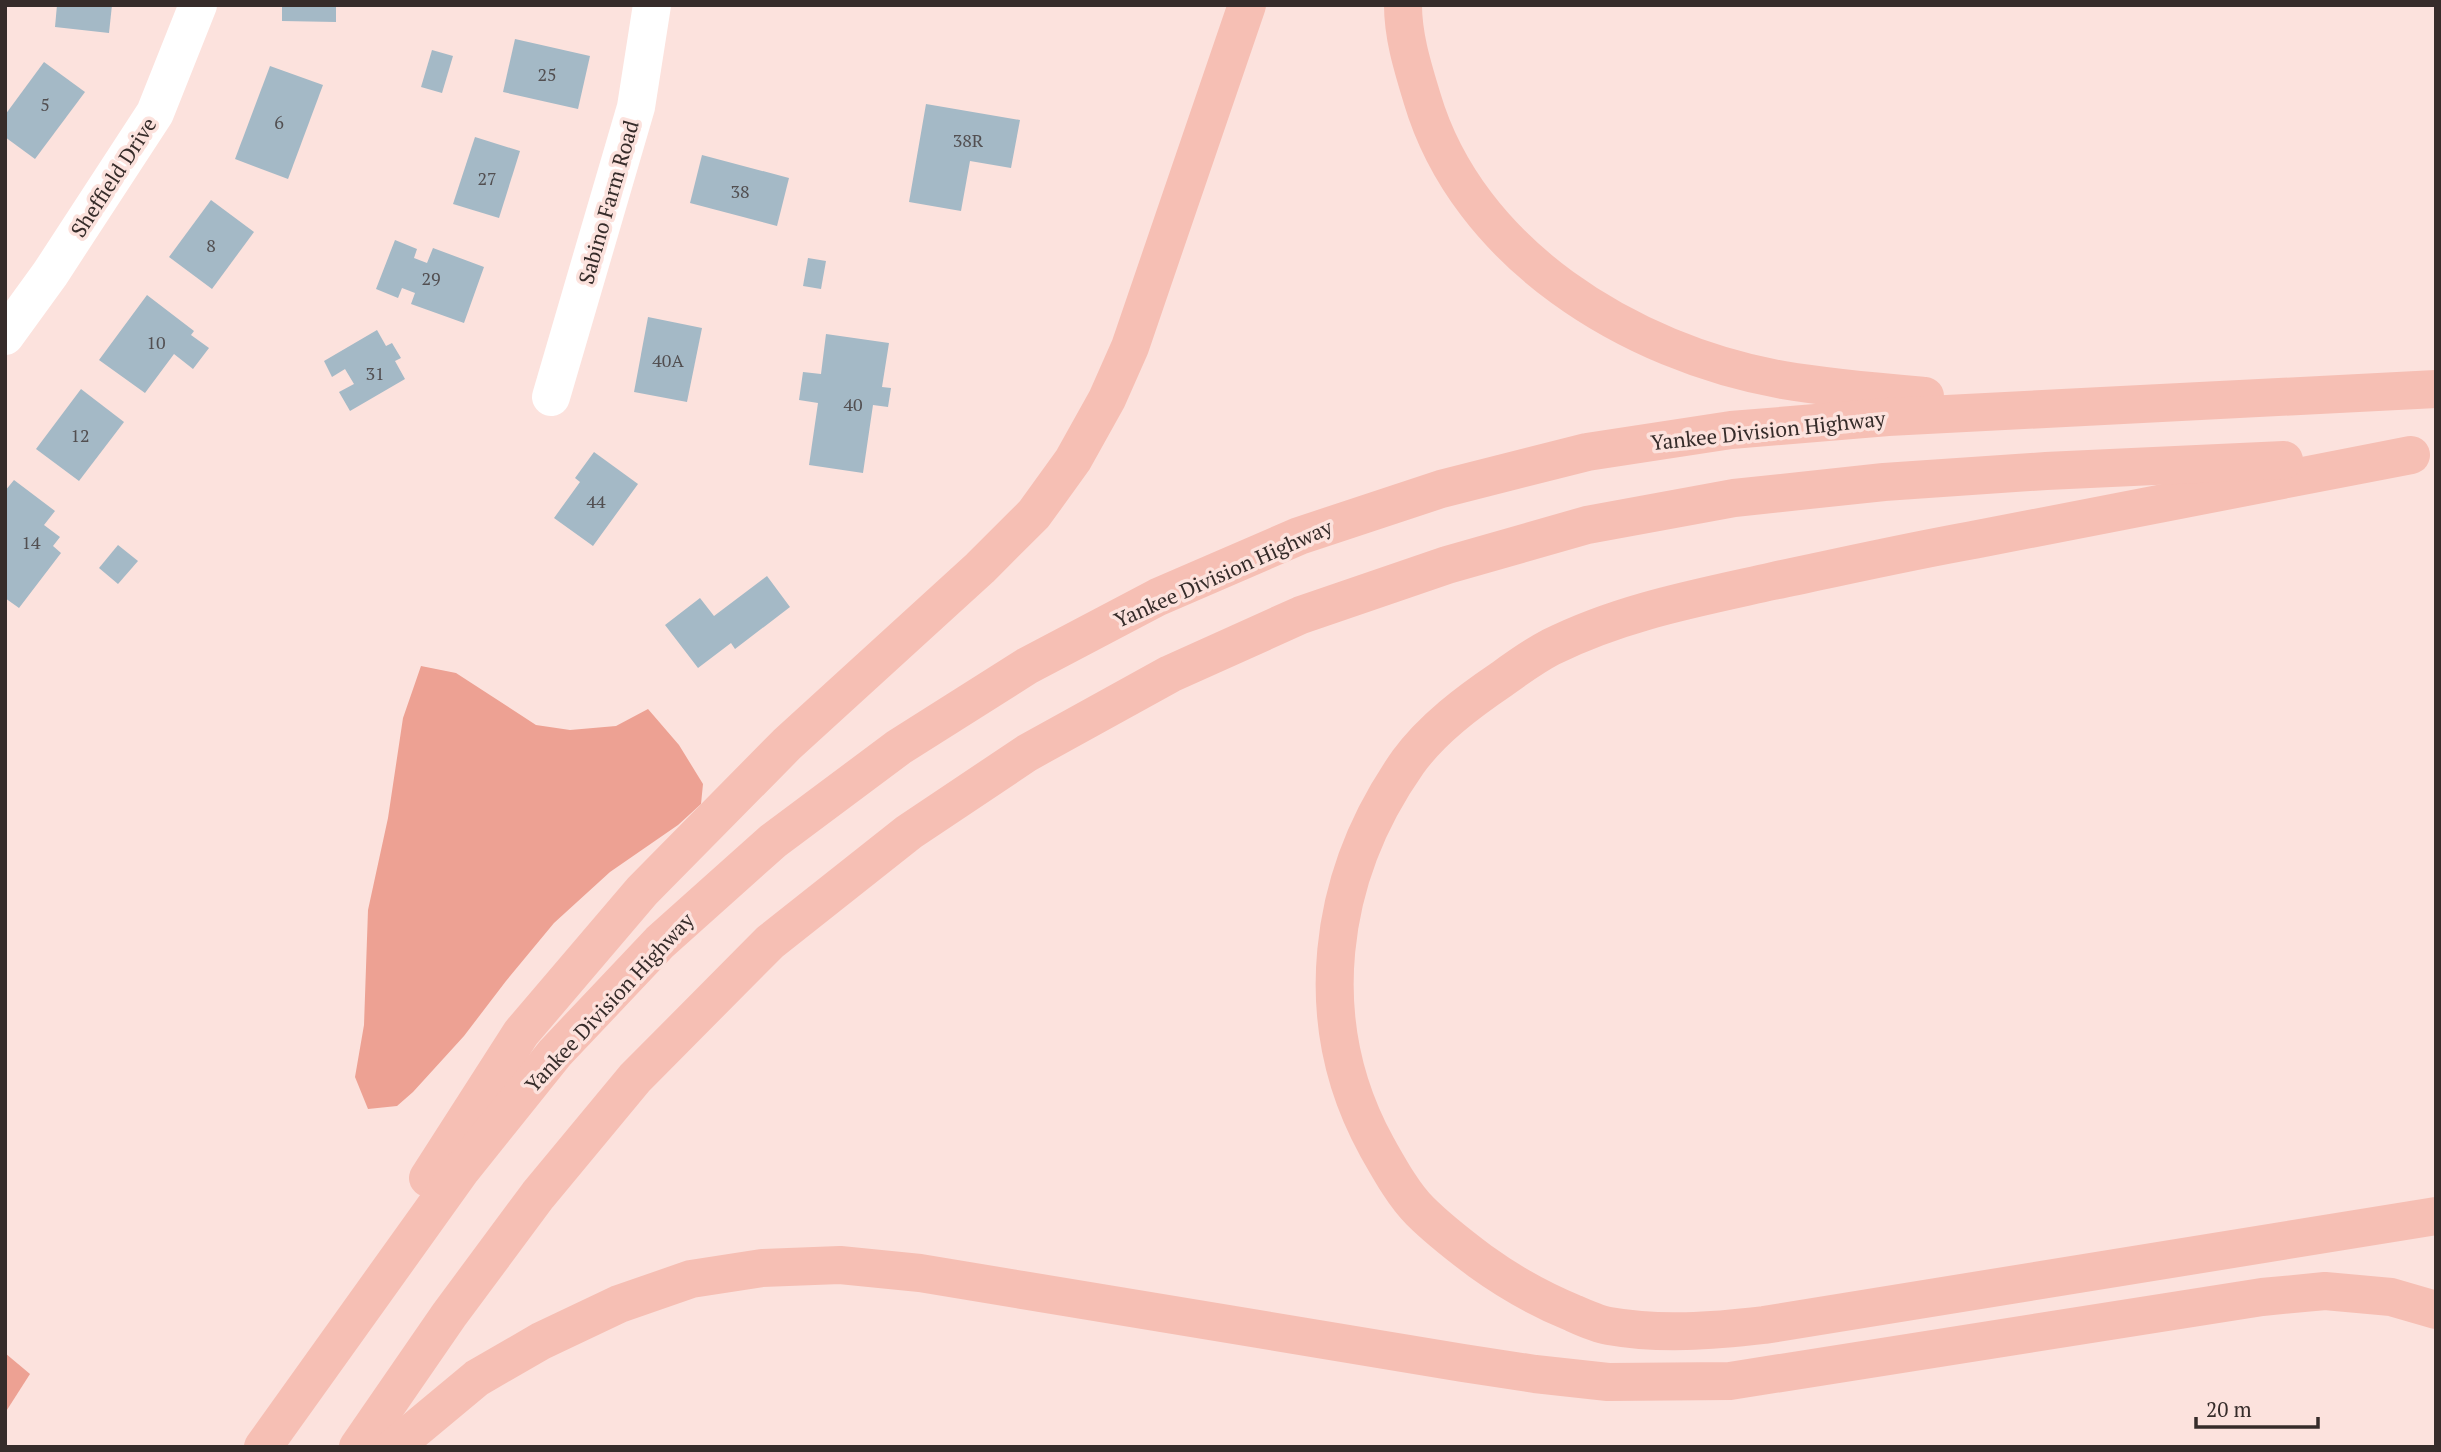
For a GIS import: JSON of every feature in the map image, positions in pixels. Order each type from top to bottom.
[{"type":"highway","points":[[330,1352],[414,1201],[462,1123],[522,1033],[570,973],[642,891],[770,761],[1016,532],[1034,513],[1073,460],[1107,399],[1130,347],[1247,5]]},
{"type":"highway","points":[[1403,5],[1403,19],[1412,64],[1442,154],[1468,196],[1499,234],[1577,299],[1672,346],[1720,364],[1781,380],[1851,390],[1947,398],[2095,406]]},
{"type":"highway","name":"Yankee Division Highway","points":[[263,1447],[462,1169],[546,1063],[660,942],[773,841],[899,747],[1027,666],[1158,597],[1299,536],[1441,489],[1587,452],[1731,430],[1888,417],[2436,389]]},
{"type":"highway","points":[[2423,454],[1867,559],[1681,600],[1610,622],[1548,648],[1448,719],[1409,760],[1382,807],[1361,852],[1345,898],[1335,959],[1334,1011],[1342,1062],[1360,1116],[1386,1162],[1418,1209],[1460,1246],[1506,1280],[1550,1304],[1604,1326],[1659,1331],[1706,1331],[1764,1325],[2436,1216]]},
{"type":"highway","points":[[358,1447],[449,1315],[538,1195],[635,1078],[770,942],[919,825],[1027,754],[1170,674],[1301,615],[1447,565],[1587,525],[1734,498],[1884,482],[2046,471],[2423,454]]},
{"type":"highway","points":[[394,1447],[477,1378],[541,1341],[619,1304],[691,1279],[762,1268],[840,1265],[920,1273],[1475,1365],[1608,1382],[1730,1381],[2262,1297],[2325,1292],[2391,1297],[2436,1310]]},
{"type":"street","name":"Sheffield Drive","points":[[5,336],[50,274],[155,113],[198,5]]},
{"type":"street","name":"Sabino Farm Road","points":[[551,397],[636,107],[652,5]]},
{"type":"shaded area","points":[[421,666],[456,673],[536,725],[570,730],[616,726],[648,709],[679,745],[703,784],[701,804],[678,825],[610,872],[554,923],[464,1036],[413,1092],[397,1106],[368,1109],[355,1077],[364,1025],[368,910],[388,818],[403,718]]},
{"type":"shaded area","points":[[5,1353],[30,1374],[5,1413]]},
{"type":"building","points":[[57,5],[112,5],[109,33],[55,27]]},
{"type":"building","points":[[282,5],[336,5],[336,22],[282,21]]},
{"type":"building","points":[[515,39],[590,56],[578,109],[503,92]]},
{"type":"building","points":[[432,50],[453,56],[442,93],[421,87]]},
{"type":"building","points":[[44,62],[85,92],[35,159],[5,137],[5,115]]},
{"type":"building","points":[[270,66],[323,85],[288,179],[235,159]]},
{"type":"building","points":[[926,104],[1020,120],[1011,168],[970,161],[961,211],[909,202]]},
{"type":"building","points":[[475,137],[520,151],[499,218],[453,204]]},
{"type":"building","points":[[702,155],[789,178],[777,226],[690,203]]},
{"type":"building","points":[[211,200],[254,232],[212,289],[169,257]]},
{"type":"building","points":[[395,240],[417,249],[414,258],[427,263],[433,248],[484,267],[464,323],[411,304],[415,293],[402,288],[398,298],[376,289]]},
{"type":"building","points":[[808,258],[826,261],[821,289],[803,286]]},
{"type":"building","points":[[147,295],[194,331],[191,335],[209,348],[193,369],[174,354],[145,393],[99,360]]},
{"type":"building","points":[[648,317],[702,328],[687,402],[634,392]]},
{"type":"building","points":[[377,330],[386,346],[392,343],[401,358],[395,361],[405,379],[350,411],[339,392],[354,384],[345,369],[332,377],[324,361]]},
{"type":"building","points":[[826,334],[889,343],[882,387],[891,388],[888,407],[873,405],[863,473],[809,465],[818,403],[799,400],[803,372],[821,374]]},
{"type":"building","points":[[81,389],[124,422],[79,481],[36,449]]},
{"type":"building","points":[[594,452],[638,484],[593,546],[554,518],[580,482],[575,478]]},
{"type":"building","points":[[14,480],[55,511],[44,525],[60,537],[53,546],[61,553],[19,608],[5,598],[5,491]]},
{"type":"building","points":[[118,545],[138,561],[118,584],[99,568]]},
{"type":"building","points":[[767,576],[790,607],[735,649],[731,643],[698,668],[665,625],[700,598],[714,616]]}]
